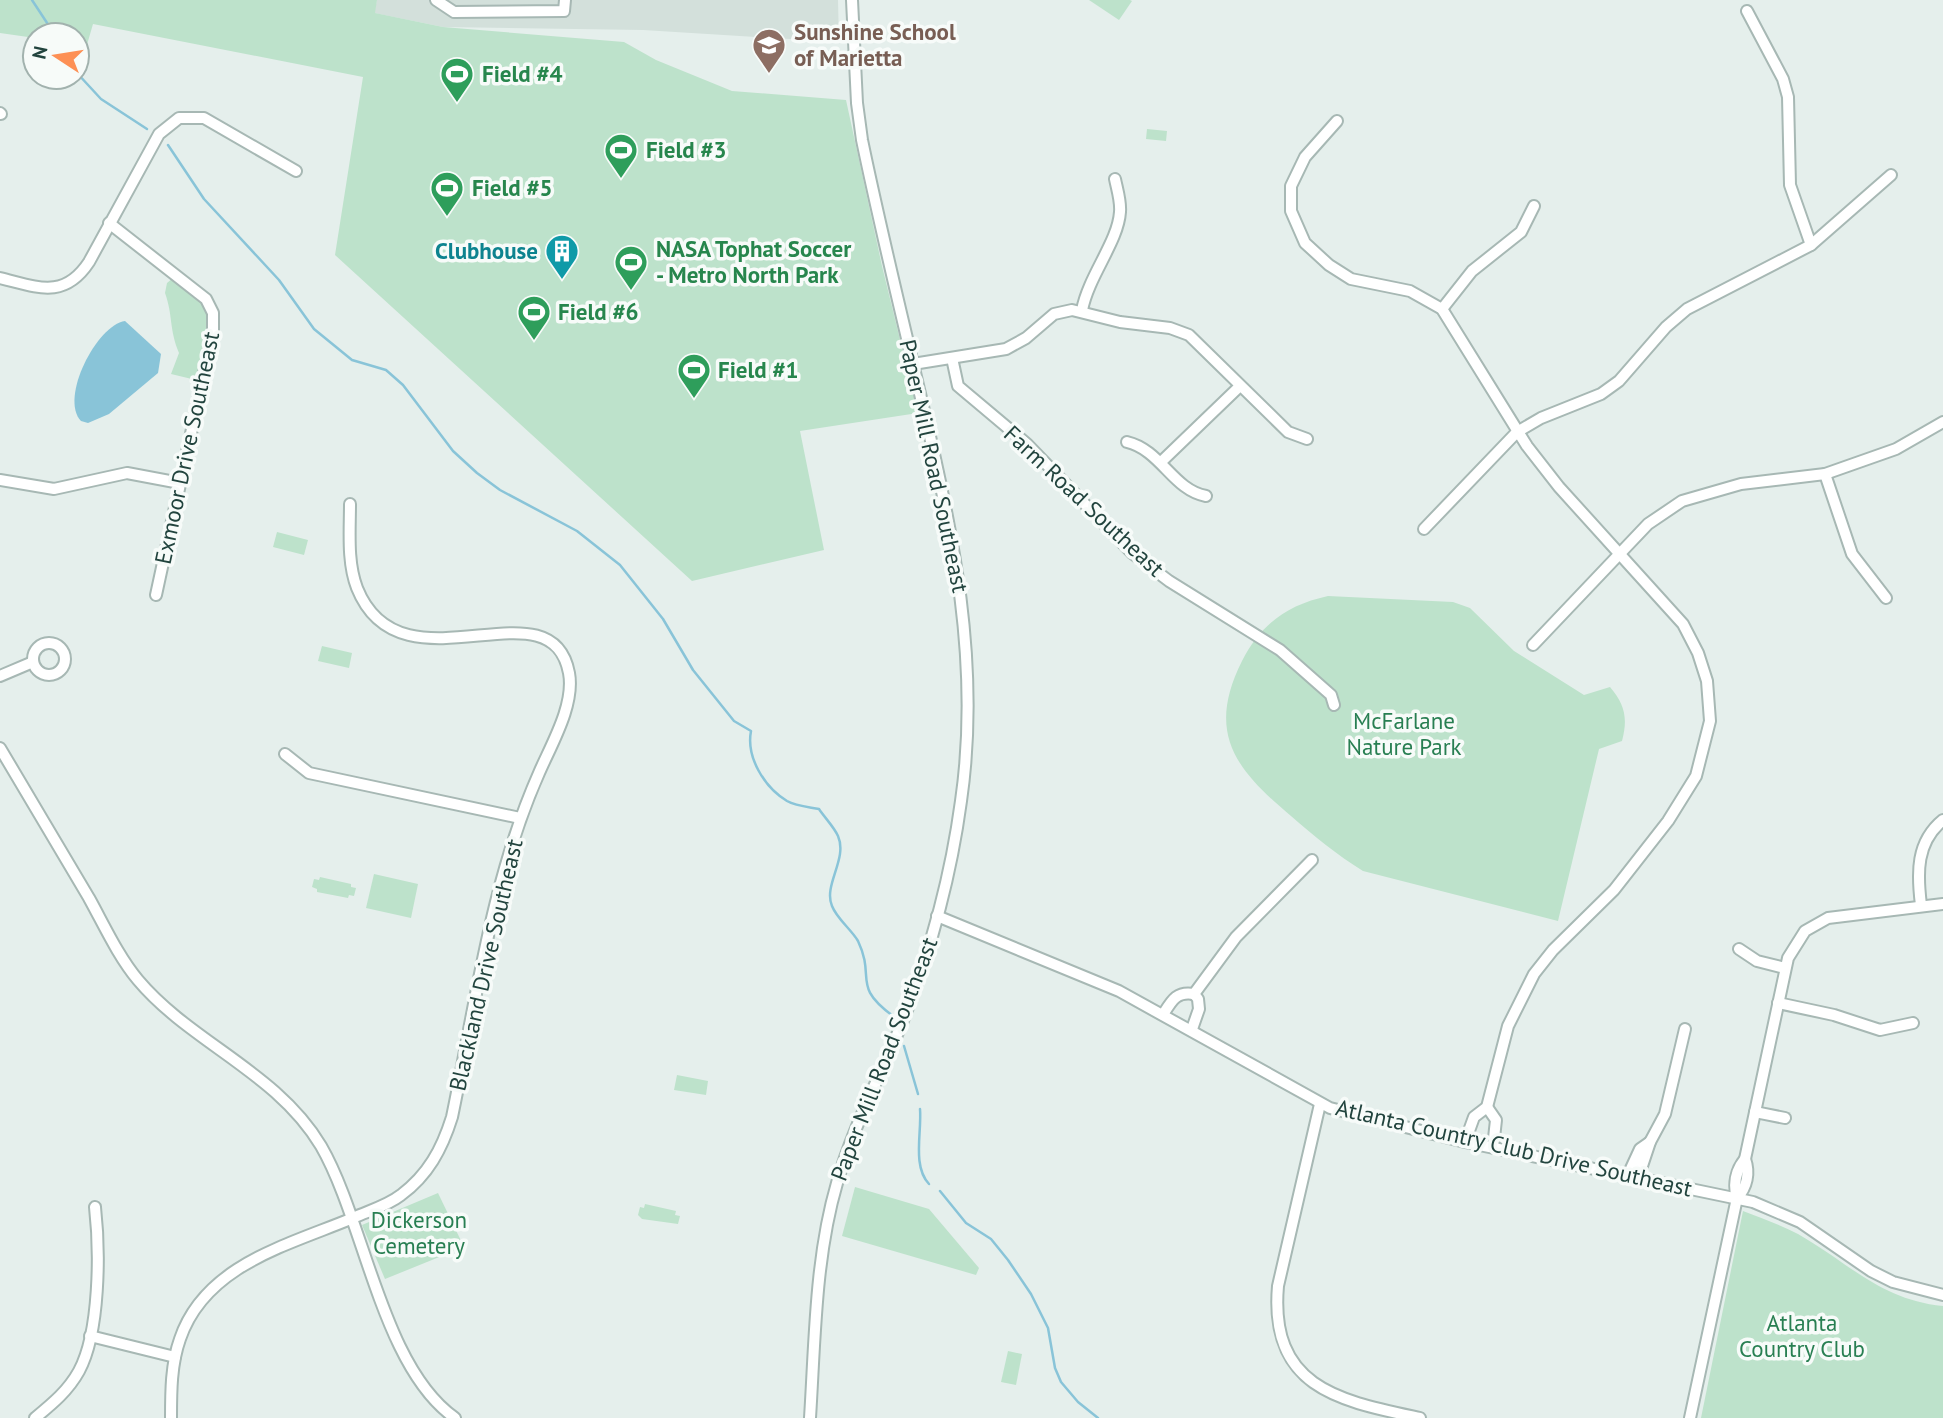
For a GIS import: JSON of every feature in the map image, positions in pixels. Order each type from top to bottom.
[{"type":"street","points":[[436,0],[454,12],[564,11],[565,0]]},
{"type":"street","points":[[529,12],[530,0]]},
{"type":"street","name":"Paper Mill Road Southeast","points":[[810,1418],[822,1268],[835,1192],[853,1137],[911,1001],[937,916],[962,798],[968,736],[968,676],[961,587],[950,522],[862,141],[857,103],[852,0]]},
{"type":"street","points":[[1747,11],[1783,79],[1788,97],[1790,185],[1811,245]]},
{"type":"street","points":[[0,278],[43,288],[65,286],[82,272],[159,134],[179,118],[204,118],[296,171]]},
{"type":"street","points":[[1337,121],[1305,157],[1291,187],[1291,211],[1300,234],[1329,265],[1351,279],[1410,291],[1442,309],[1517,432],[1559,487],[1683,624],[1698,653],[1709,700],[1710,721],[1703,756],[1685,794],[1614,890],[1553,950],[1534,974],[1508,1026],[1487,1107],[1474,1117],[1465,1142]]},
{"type":"street","points":[[1423,528],[1517,432],[1541,418],[1601,394],[1619,382],[1666,327],[1687,309],[1709,295],[1783,262],[1811,245],[1891,175]]},
{"type":"street","points":[[1082,310],[1090,279],[1118,223],[1120,205],[1115,178]]},
{"type":"street","points":[[1278,184],[1291,187]]},
{"type":"street","points":[[1442,309],[1472,271],[1521,232],[1534,206]]},
{"type":"street","name":"Exmoor Drive Southeast","points":[[109,223],[199,293],[213,313],[214,332],[156,595]]},
{"type":"street","points":[[913,364],[1006,349],[1026,338],[1054,314],[1082,310],[1120,322],[1170,328],[1189,335],[1288,432],[1307,439]]},
{"type":"street","name":"Farm Road Southeast","points":[[952,358],[958,386],[1027,444],[1132,552],[1169,581],[1280,650],[1331,695],[1334,705]]},
{"type":"street","points":[[1161,462],[1240,386]]},
{"type":"street","points":[[1533,645],[1666,510],[1699,494],[1741,484],[1825,474],[1896,450],[1943,422]]},
{"type":"street","points":[[1127,442],[1143,447],[1187,488],[1206,496]]},
{"type":"street","points":[[0,480],[54,489],[127,473],[180,483]]},
{"type":"street","points":[[1825,474],[1852,554],[1886,598]]},
{"type":"street","name":"Blackland Drive Southeast","points":[[171,1418],[175,1357],[187,1323],[196,1307],[228,1274],[268,1253],[398,1197],[430,1167],[446,1137],[500,885],[520,818],[567,700],[569,674],[560,653],[546,639],[528,632],[436,640],[410,636],[387,625],[363,599],[354,576],[350,504]]},
{"type":"street","points":[[0,676],[33,663]]},
{"type":"street","points":[[0,748],[137,978],[169,1010],[234,1057],[293,1108],[320,1145],[407,1359],[433,1399],[456,1418]]},
{"type":"street","points":[[285,754],[309,773],[520,818]]},
{"type":"street","points":[[1921,905],[1919,857],[1930,834],[1943,820]]},
{"type":"street","points":[[1194,994],[1236,937],[1312,860]]},
{"type":"street","points":[[1690,1418],[1737,1198],[1735,1183],[1739,1167],[1745,1159],[1785,968],[1799,939],[1815,924],[1841,915],[1943,904]]},
{"type":"street","name":"Atlanta Country Club Drive Southeast","points":[[937,916],[1083,974],[1164,1013],[1320,1104],[1465,1142],[1737,1198],[1770,1208],[1800,1222],[1871,1271],[1893,1282],[1943,1294]]},
{"type":"street","points":[[1739,949],[1757,961],[1785,968]]},
{"type":"street","points":[[1164,1013],[1176,996],[1184,992],[1194,994],[1198,999],[1199,1009],[1192,1029]]},
{"type":"street","points":[[1778,1003],[1834,1015],[1880,1030],[1913,1023]]},
{"type":"street","points":[[1633,1177],[1665,1114],[1685,1030]]},
{"type":"street","points":[[1320,1104],[1278,1286],[1279,1321],[1283,1340],[1298,1368],[1331,1395],[1346,1402],[1420,1418]]},
{"type":"street","points":[[1487,1107],[1496,1121],[1493,1147]]},
{"type":"street","points":[[1755,1112],[1785,1118]]},
{"type":"street","points":[[34,1418],[55,1402],[72,1382],[79,1370],[90,1336],[97,1272],[95,1207]]},
{"type":"street","points":[[90,1336],[175,1357]]},
{"type":"shaded area","points":[[377,0],[838,0],[839,42],[643,30],[443,27],[374,13]]},
{"type":"green space","name":"NASA Tophat Soccer - Metro North Park","points":[[0,0],[377,0],[375,13],[443,27],[624,42],[656,60],[732,91],[846,100],[882,266],[918,413],[800,431],[824,550],[692,581],[335,255],[363,77],[93,24],[91,31],[91,21],[21,21],[21,36],[0,33]]},
{"type":"green space","points":[[1089,0],[1130,0],[1132,1],[1119,20]]},
{"type":"green space","points":[[1147,129],[1167,131],[1166,141],[1146,139]]},
{"type":"green space","points":[[173,278],[204,304],[211,322],[196,380],[171,374],[179,353],[165,293],[167,283]]},
{"type":"green space","points":[[277,532],[308,540],[304,555],[273,547]]},
{"type":"green space","name":"McFarlane Nature Park","points":[[1328,596],[1453,602],[1470,608],[1514,651],[1584,695],[1610,687],[1615,694],[1624,712],[1622,741],[1599,749],[1558,921],[1363,871],[1326,845],[1271,799],[1241,765],[1232,748],[1227,729],[1227,709],[1231,686],[1242,661],[1258,636],[1277,618],[1300,605]]},
{"type":"green space","points":[[322,646],[352,653],[349,668],[318,661]]},
{"type":"green space","points":[[374,874],[418,884],[411,918],[366,908]]},
{"type":"green space","points":[[320,877],[351,884],[351,887],[356,888],[354,896],[349,895],[348,898],[317,892],[317,889],[312,887],[314,879],[319,880]]},
{"type":"green space","points":[[677,1075],[708,1081],[706,1095],[674,1090]]},
{"type":"green space","points":[[855,1187],[929,1209],[979,1268],[976,1275],[842,1236]]},
{"type":"green space","name":"Dickerson Cemetery","points":[[438,1193],[464,1247],[385,1279],[362,1225]]},
{"type":"green space","points":[[645,1204],[676,1211],[675,1215],[680,1216],[678,1224],[642,1219],[638,1215],[640,1207],[644,1208]]},
{"type":"green space","name":"Atlanta Country Club","points":[[1743,1211],[1798,1234],[1883,1288],[1921,1302],[1943,1306],[1943,1418],[1701,1418]]},
{"type":"green space","points":[[1008,1351],[1022,1354],[1016,1385],[1001,1382]]},
{"type":"water","points":[[125,321],[161,354],[158,373],[109,414],[88,423],[81,421],[75,410],[75,396],[84,364],[103,335]]},
{"type":"waterway","points":[[32,0],[46,21]]},
{"type":"waterway","points":[[91,88],[101,99],[147,129]]},
{"type":"waterway","points":[[168,145],[204,199],[279,280],[314,329],[352,360],[386,370],[403,385],[453,451],[477,473],[500,490],[577,531],[620,565],[663,619],[693,670],[734,721],[751,731],[751,751],[764,780],[787,801],[819,809],[838,836],[840,854],[831,889],[832,906],[858,941],[872,997],[893,1016]]},
{"type":"waterway","points":[[904,1046],[918,1094]]},
{"type":"waterway","points":[[920,1109],[919,1158],[924,1177],[929,1184]]},
{"type":"waterway","points":[[940,1191],[966,1223],[991,1239],[1008,1260],[1031,1294],[1048,1328],[1055,1368],[1061,1382],[1078,1402],[1098,1418]]},
{"type":"place","name":"Sunshine School of Marietta","points":[[769,75]]},
{"type":"place","name":"Field #4","points":[[457,104]]},
{"type":"place","name":"Field #3","points":[[621,180]]},
{"type":"place","name":"Field #5","points":[[447,218]]},
{"type":"place","name":"Clubhouse","points":[[562,281]]},
{"type":"place","name":"NASA Tophat Soccer - Metro North Park","points":[[631,292]]},
{"type":"place","name":"Field #6","points":[[534,342]]},
{"type":"place","name":"Field #1","points":[[694,400]]}]
